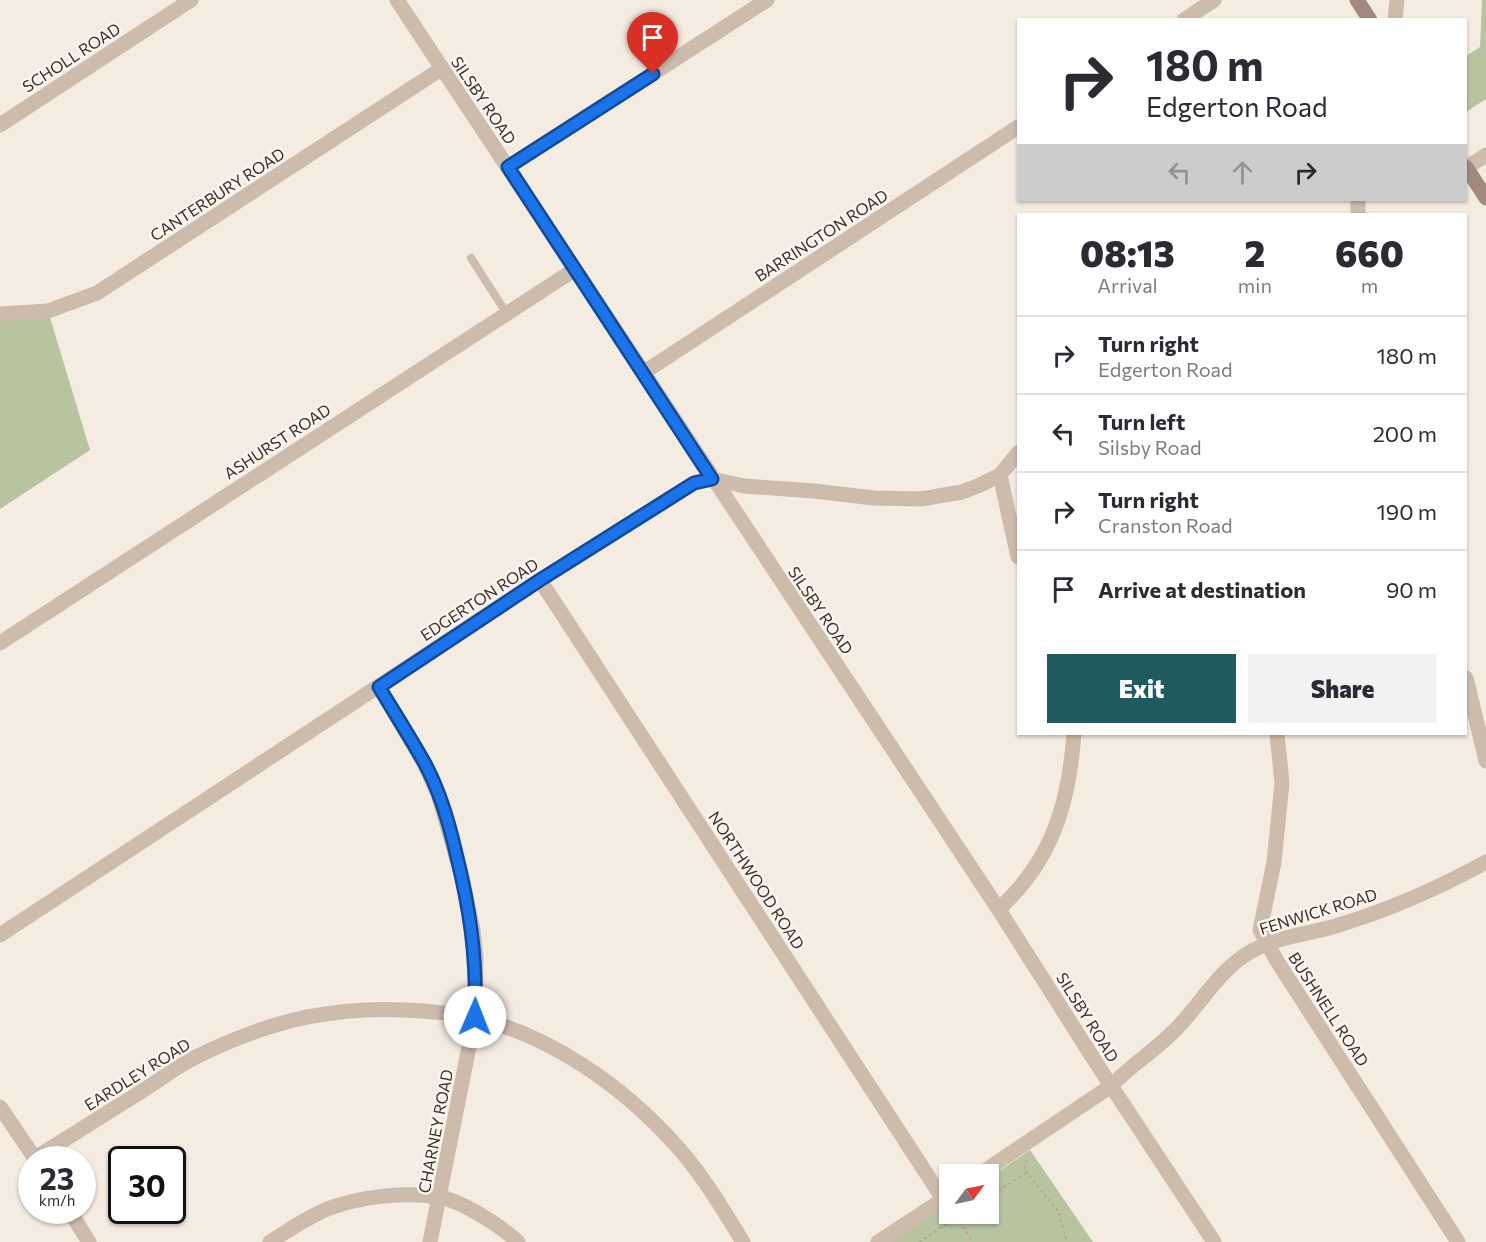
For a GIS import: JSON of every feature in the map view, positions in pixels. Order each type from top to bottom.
[{"type":"main road","points":[[1357,0],[1369,18]]},
{"type":"main road","points":[[1467,169],[1486,198]]},
{"type":"street","name":"SCHOLL ROAD","points":[[0,125],[191,0]]},
{"type":"street","name":"SILSBY ROAD","points":[[397,0],[712,479],[999,909],[1111,1086],[1214,1242]]},
{"type":"street","points":[[508,167],[766,0]]},
{"type":"street","points":[[1187,18],[1214,0]]},
{"type":"street","points":[[1395,18],[1397,0]]},
{"type":"street","name":"CANTERBURY ROAD","points":[[0,314],[48,311],[97,294],[441,69]]},
{"type":"street","name":"BARRINGTON ROAD","points":[[643,373],[1017,128]]},
{"type":"street","points":[[1467,166],[1486,155]]},
{"type":"street","name":"ASHURST ROAD","points":[[0,643],[574,270]]},
{"type":"street","points":[[712,479],[744,486],[874,498],[921,499],[962,492],[980,485],[1000,475],[1017,454]]},
{"type":"street","points":[[1000,475],[1017,552]]},
{"type":"street","name":"EDGERTON ROAD","points":[[0,935],[540,580],[694,483],[712,479]]},
{"type":"street","name":"NORTHWOOD ROAD","points":[[540,580],[939,1186]]},
{"type":"street","points":[[1467,682],[1486,760]]},
{"type":"street","name":"CHARNEY ROAD","points":[[379,687],[424,763],[438,794],[450,829],[462,877],[476,956],[475,1017],[441,1197],[430,1242]]},
{"type":"street","points":[[999,909],[1024,882],[1043,855],[1058,822],[1071,774],[1074,735]]},
{"type":"street","name":"BUSHNELL ROAD","points":[[1277,735],[1282,783],[1274,862],[1260,930],[1266,945],[1458,1242]]},
{"type":"street","name":"FENWICK ROAD","points":[[995,1164],[1111,1086],[1127,1069],[1176,1030],[1234,963],[1252,951],[1378,913],[1442,886],[1486,862]]},
{"type":"street","name":"EARDLEY ROAD","points":[[56,1146],[195,1057],[260,1030],[322,1013],[349,1009],[388,1008],[475,1017],[503,1026],[568,1056],[617,1089],[674,1142],[693,1166],[743,1242]]},
{"type":"street","points":[[0,1107],[27,1146]]},
{"type":"street","points":[[270,1242],[329,1208],[390,1196],[441,1197],[477,1213],[518,1242]]},
{"type":"street","points":[[878,1242],[939,1202]]},
{"type":"street","points":[[78,1224],[89,1242]]},
{"type":"lane","points":[[471,258],[507,314]]},
{"type":"path","points":[[1030,1157],[1023,1166],[1026,1173],[1058,1211],[1067,1242]]},
{"type":"path","points":[[999,1190],[1026,1173]]},
{"type":"path","points":[[919,1242],[947,1224]]},
{"type":"path","points":[[960,1224],[973,1242]]},
{"type":"green space","points":[[1482,0],[1486,0],[1486,99],[1467,111],[1467,55],[1480,47]]},
{"type":"green space","points":[[48,311],[90,450],[0,509],[0,314]]},
{"type":"green space","points":[[1030,1150],[1093,1242],[889,1242],[939,1210],[939,1224],[999,1224],[999,1171]]},
{"type":"route","points":[[475,1017],[476,956],[473,930],[450,829],[424,763],[379,687],[540,580],[694,483],[712,479],[508,167],[653,74]]}]
